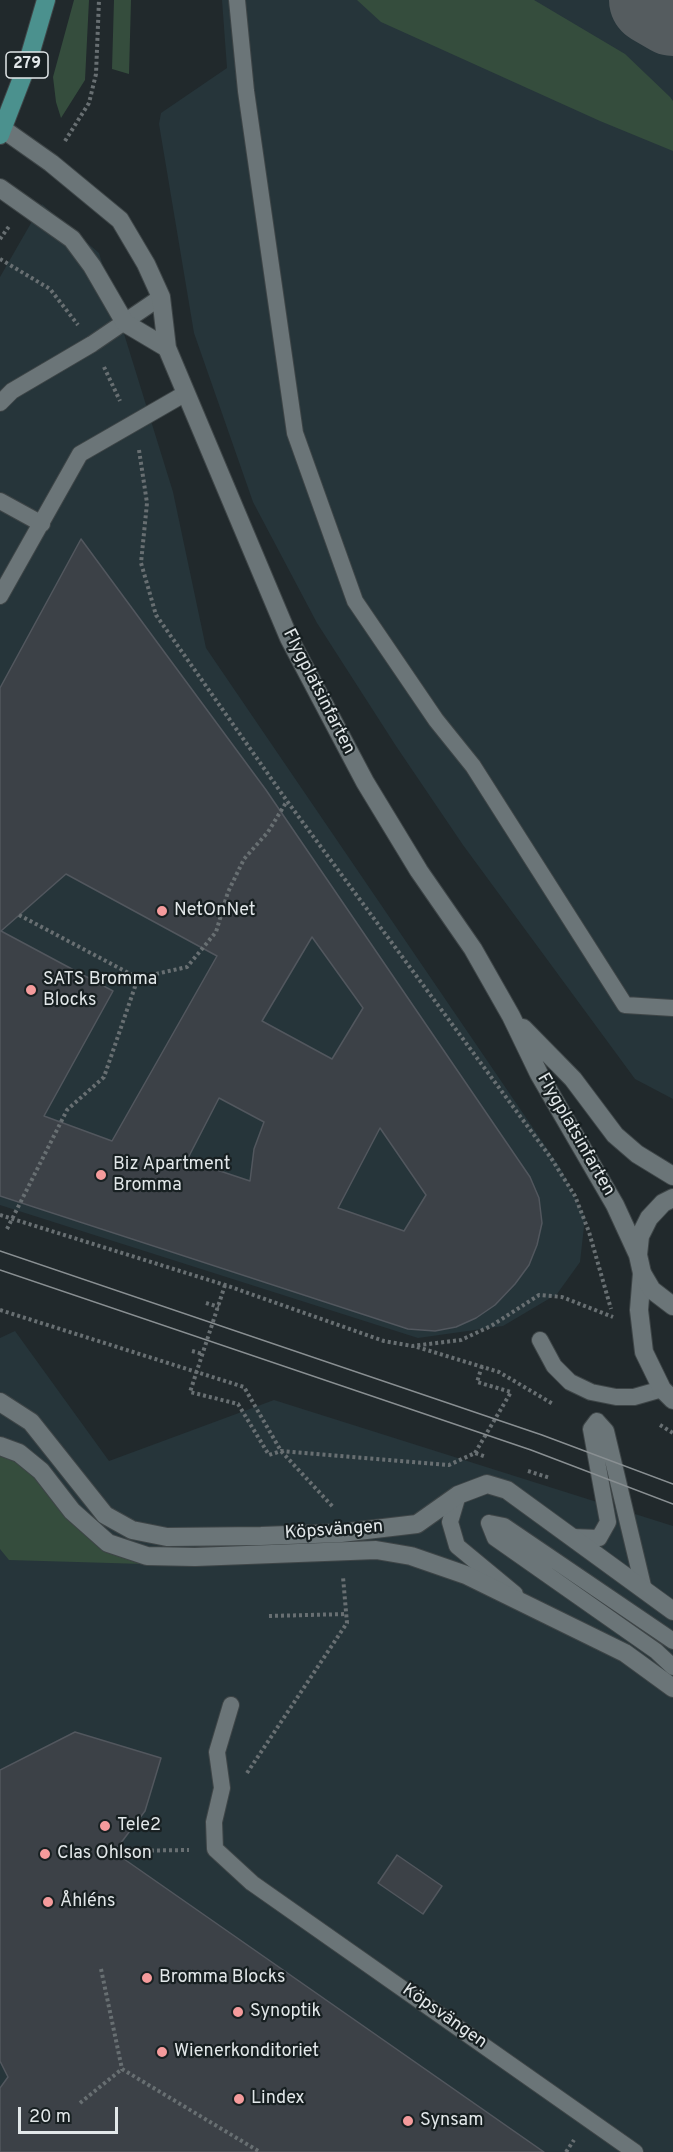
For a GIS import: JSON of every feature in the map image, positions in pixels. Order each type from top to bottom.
[{"type":"main road","name":"279","points":[[1,130],[27,65],[46,0]]},
{"type":"street","name":"Flygplatsinfarten","points":[[1,130],[51,163],[120,220],[161,297],[166,348],[289,638],[326,712],[419,871],[473,949],[512,1016],[539,1074],[615,1204],[638,1255]]},
{"type":"street","points":[[0,188],[72,239],[92,266],[125,323],[166,348]]},
{"type":"street","name":"Flygplatsinfarten","points":[[512,1016],[573,1078],[615,1135],[637,1154],[673,1176]]},
{"type":"street","points":[[668,1395],[644,1352],[639,1310],[642,1273],[638,1255],[640,1236],[649,1218],[663,1203],[673,1198]]},
{"type":"street","points":[[642,1273],[652,1290],[673,1306]]},
{"type":"street","name":"Köpsvängen","points":[[0,1402],[31,1422],[105,1515],[132,1530],[167,1537],[341,1541],[411,1556],[466,1575],[625,1653],[673,1688]]},
{"type":"street","name":"Köpsvängen","points":[[0,1446],[19,1453],[41,1471],[72,1511],[108,1543],[147,1556],[195,1557],[341,1541],[417,1524],[458,1495],[487,1484],[507,1490],[673,1611]]},
{"type":"lane","points":[[237,0],[246,91],[295,433],[355,601],[436,720],[472,766],[624,1005],[673,1008]]},
{"type":"lane","points":[[0,403],[12,391],[92,344],[161,297]]},
{"type":"lane","points":[[0,596],[80,454],[186,393]]},
{"type":"lane","points":[[0,501],[42,524]]},
{"type":"lane","points":[[540,1340],[554,1366],[570,1382],[591,1392],[616,1398],[668,1395]]},
{"type":"lane","points":[[571,1536],[599,1538],[608,1522],[591,1430],[597,1421],[606,1431],[644,1590]]},
{"type":"lane","points":[[458,1495],[450,1522],[457,1546],[528,1605]]},
{"type":"lane","points":[[673,1641],[504,1526],[489,1523],[495,1538],[656,1651],[673,1667]]},
{"type":"lane","name":"Köpsvängen","points":[[231,1706],[217,1752],[222,1788],[214,1822],[215,1849],[252,1883],[634,2152]]},
{"type":"path","points":[[51,163],[89,103],[96,74],[99,0]]},
{"type":"path","points":[[0,259],[50,289],[92,344],[131,425],[142,462],[147,503],[141,564],[156,615],[287,801],[544,1149],[569,1187],[602,1270],[614,1325]]},
{"type":"path","points":[[19,915],[138,978],[187,967],[216,932],[228,892],[244,859],[268,832],[287,801]]},
{"type":"path","points":[[7,1229],[67,1110],[104,1077],[138,978]]},
{"type":"path","points":[[0,1215],[225,1285],[384,1341],[412,1346],[482,1366],[499,1372],[562,1408]]},
{"type":"path","points":[[225,1285],[190,1392],[238,1404],[269,1455],[281,1451],[449,1465],[475,1454],[511,1392],[477,1382],[482,1366]]},
{"type":"path","points":[[412,1346],[461,1340],[491,1326],[539,1295],[562,1296],[613,1317]]},
{"type":"path","points":[[206,1303],[219,1307]]},
{"type":"path","points":[[0,1310],[244,1387],[281,1451],[340,1515],[347,1623],[241,1783]]},
{"type":"path","points":[[192,1351],[203,1354]]},
{"type":"path","points":[[634,1397],[658,1424],[673,1433]]},
{"type":"path","points":[[475,1454],[497,1461]]},
{"type":"path","points":[[518,1468],[550,1478]]},
{"type":"path","points":[[269,1616],[347,1614]]},
{"type":"path","points":[[115,1851],[193,1850],[214,1822]]},
{"type":"path","points":[[101,1969],[122,2069],[260,2152]]},
{"type":"path","points":[[80,2103],[122,2069]]},
{"type":"shaded area","points":[[222,0],[673,0],[673,1099],[635,1079],[463,845],[317,623],[253,502],[194,333],[159,124],[161,113],[227,68]]},
{"type":"shaded area","points":[[42,204],[99,253],[173,492],[206,648],[561,1169],[585,1218],[580,1262],[557,1294],[503,1326],[418,1338],[0,1205],[0,277]]},
{"type":"shaded area","name":"Bromma Blocks","points":[[15,1331],[109,1461],[274,1400],[673,1526],[673,2152],[0,2152],[0,1338]]},
{"type":"green space","points":[[74,0],[89,0],[85,80],[61,118],[56,102],[53,77]]},
{"type":"green space","points":[[114,0],[131,0],[129,74],[112,69]]},
{"type":"green space","points":[[357,0],[534,0],[625,54],[670,97],[673,101],[673,151],[600,121],[381,22]]},
{"type":"green space","points":[[0,1455],[14,1457],[144,1564],[9,1560],[0,1549]]},
{"type":"building","points":[[81,539],[266,790],[530,1177],[539,1198],[542,1223],[537,1245],[529,1265],[495,1305],[476,1318],[456,1327],[435,1331],[408,1329],[0,1196],[0,688]],"holes":[[[66,874],[217,956],[112,1141],[44,1116],[113,991],[1,931]],[[312,937],[363,1008],[332,1059],[262,1021]],[[219,1098],[264,1122],[254,1149],[250,1181],[187,1160]],[[380,1128],[426,1195],[404,1231],[338,1208]]]},
{"type":"building","name":"Bromma Blocks","points":[[75,1732],[161,1758],[145,1811],[114,1852],[544,2152],[0,2152],[0,2088],[8,2077],[0,2061],[0,1770]]},
{"type":"building","points":[[397,1855],[442,1886],[423,1914],[378,1883]]},
{"type":"taxiway","points":[[654,0],[673,11]]},
{"type":"tram line","points":[[0,1251],[542,1435],[673,1484]]},
{"type":"tram line","points":[[0,1270],[531,1450],[673,1504]]},
{"type":"place","name":"NetOnNet","points":[[162,911]]},
{"type":"place","name":"SATS Bromma Blocks","points":[[31,990]]},
{"type":"place","name":"Biz Apartment Bromma","points":[[101,1175]]},
{"type":"place","name":"Tele2","points":[[105,1826]]},
{"type":"place","name":"Clas Ohlson","points":[[45,1854]]},
{"type":"place","name":"Åhléns","points":[[48,1902]]},
{"type":"place","name":"Bromma Blocks","points":[[147,1978]]},
{"type":"place","name":"Synoptik","points":[[238,2012]]},
{"type":"place","name":"Wienerkonditoriet","points":[[162,2052]]},
{"type":"place","name":"Lindex","points":[[239,2099]]},
{"type":"place","name":"Synsam","points":[[408,2121]]}]
